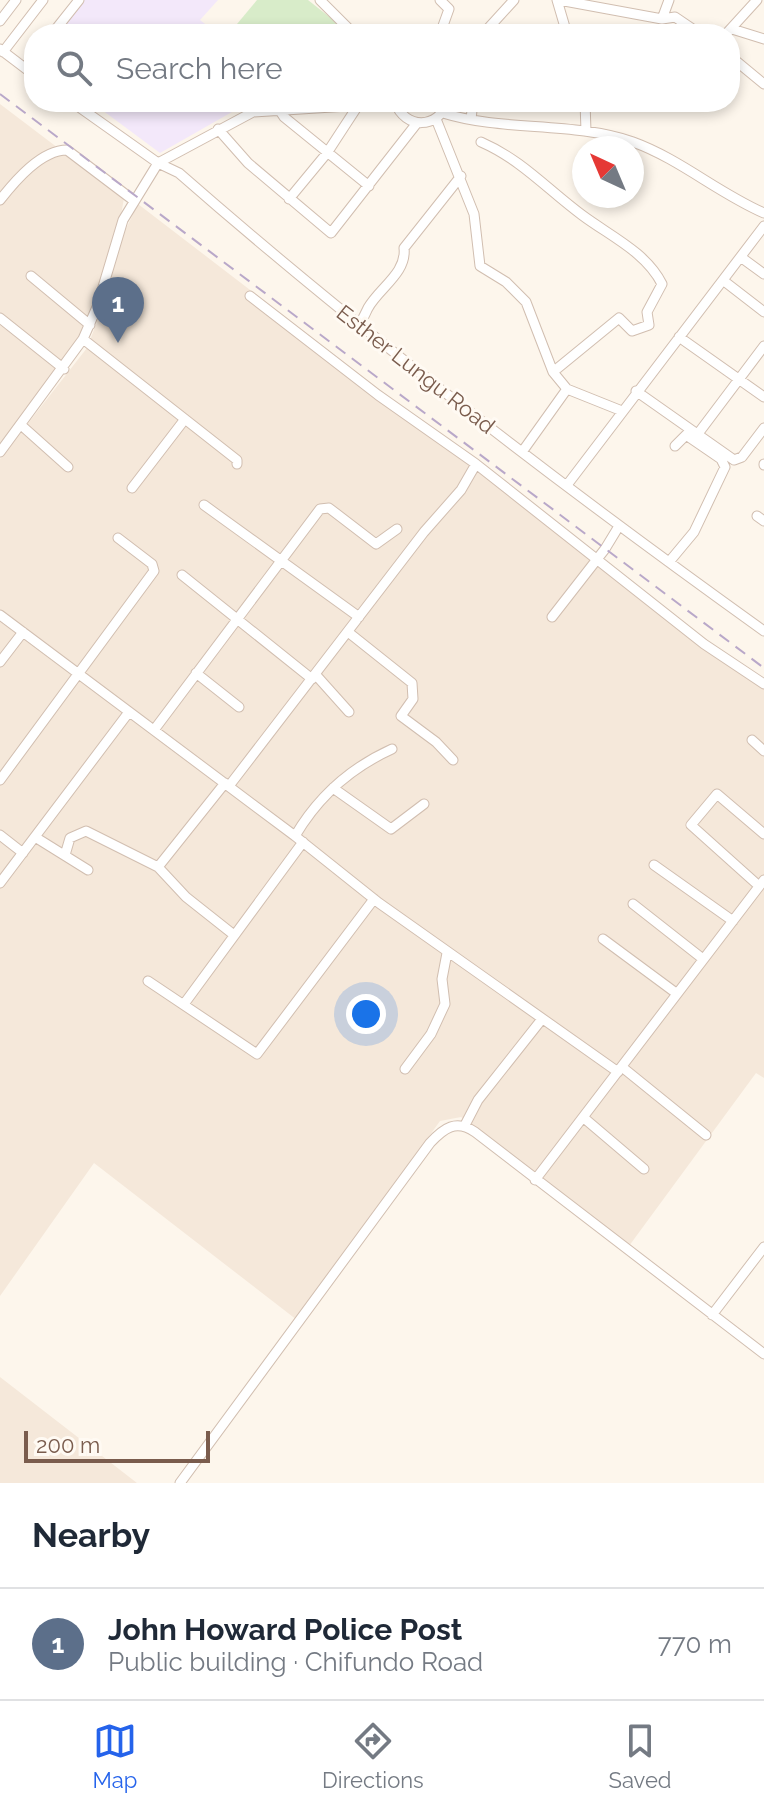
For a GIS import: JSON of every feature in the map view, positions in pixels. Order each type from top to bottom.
[{"type":"street","points":[[0,21],[16,0]]},
{"type":"street","points":[[24,67],[2,50],[43,0]]},
{"type":"street","points":[[60,24],[79,0]]},
{"type":"street","points":[[320,0],[344,24]]},
{"type":"street","points":[[440,0],[452,4],[444,24]]},
{"type":"street","points":[[492,24],[514,0]]},
{"type":"street","points":[[564,24],[558,0],[662,19],[675,17],[685,24]]},
{"type":"street","points":[[662,19],[669,0]]},
{"type":"street","points":[[736,24],[757,0]]},
{"type":"street","points":[[740,34],[764,39]]},
{"type":"street","points":[[740,64],[764,84]]},
{"type":"street","name":"Esther Lungu Road","points":[[86,112],[158,163],[179,173],[359,325],[619,526],[764,631]]},
{"type":"street","points":[[0,452],[64,369],[83,339],[123,220],[158,163],[253,112]]},
{"type":"street","points":[[282,112],[369,186]]},
{"type":"street","points":[[289,199],[327,153],[354,112]]},
{"type":"street","points":[[402,112],[406,118],[417,123]]},
{"type":"street","points":[[442,112],[440,116],[474,214],[480,266],[506,282],[526,302],[553,372],[567,389],[622,411]]},
{"type":"street","points":[[471,119],[472,112]]},
{"type":"street","points":[[585,112],[586,131]]},
{"type":"street","points":[[218,129],[248,163],[331,233],[417,123],[440,116],[586,131],[652,151],[764,213]]},
{"type":"street","points":[[481,142],[520,162],[582,215],[619,239],[655,270],[662,284],[647,312],[649,325],[632,331],[619,318],[553,372]]},
{"type":"street","points":[[0,200],[22,175],[59,150],[67,150],[133,200]]},
{"type":"street","points":[[359,325],[368,307],[398,271],[405,258],[404,248],[461,176]]},
{"type":"street","points":[[567,485],[636,391],[763,230]]},
{"type":"street","points":[[742,258],[764,274]]},
{"type":"street","points":[[31,276],[90,325]]},
{"type":"street","points":[[724,281],[764,312]]},
{"type":"street","points":[[250,296],[378,395],[476,464],[711,649],[764,684]]},
{"type":"street","points":[[0,318],[64,369]]},
{"type":"street","points":[[679,337],[764,397]]},
{"type":"street","points":[[83,339],[237,460],[237,464]]},
{"type":"street","points":[[697,435],[764,346]]},
{"type":"street","points":[[522,452],[567,389]]},
{"type":"street","points":[[636,391],[738,460],[764,428]]},
{"type":"street","points":[[132,488],[185,419]]},
{"type":"street","points":[[21,425],[68,467]]},
{"type":"street","points":[[669,562],[694,532],[725,470],[721,459],[686,435],[675,446]]},
{"type":"street","points":[[158,867],[313,677],[452,496],[461,490],[476,464]]},
{"type":"street","points":[[204,505],[359,617]]},
{"type":"street","points":[[154,730],[324,507],[376,544],[383,542],[397,529]]},
{"type":"street","points":[[552,617],[597,560],[619,526]]},
{"type":"street","points":[[0,780],[154,571],[152,564],[118,538]]},
{"type":"street","points":[[182,575],[313,677],[349,712]]},
{"type":"street","points":[[0,615],[447,953],[620,1070],[706,1135]]},
{"type":"street","points":[[0,662],[23,632]]},
{"type":"street","points":[[348,632],[412,683],[413,699],[401,716],[436,742],[453,760]]},
{"type":"street","points":[[196,673],[239,707]]},
{"type":"street","points":[[0,883],[129,712]]},
{"type":"street","points":[[752,740],[764,751]]},
{"type":"street","points":[[184,1004],[299,839],[320,800],[362,765],[392,749]]},
{"type":"street","points":[[333,788],[391,829],[424,804]]},
{"type":"street","points":[[535,1180],[762,883],[691,825],[717,794],[764,834]]},
{"type":"street","points":[[65,855],[70,838],[86,831],[158,867],[186,897],[234,935]]},
{"type":"street","points":[[0,835],[23,853]]},
{"type":"street","points":[[35,837],[88,870]]},
{"type":"street","points":[[654,865],[733,921]]},
{"type":"street","points":[[148,981],[257,1054],[374,899]]},
{"type":"street","points":[[633,904],[703,959]]},
{"type":"street","points":[[603,939],[676,993]]},
{"type":"street","points":[[405,1069],[431,1034],[445,1004],[442,979],[447,953]]},
{"type":"street","points":[[465,1125],[478,1100],[542,1019]]},
{"type":"street","points":[[584,1118],[644,1169]]},
{"type":"street","points":[[180,1483],[430,1143],[447,1127],[465,1125],[764,1354]]},
{"type":"street","points":[[712,1315],[764,1247]]},
{"type":"shaded area","points":[[81,0],[218,0],[200,20],[205,24],[63,24]]},
{"type":"shaded area","points":[[0,104],[124,198],[120,221],[81,337],[66,360],[58,360],[0,316]]},
{"type":"shaded area","points":[[105,112],[232,112],[160,153]]},
{"type":"shaded area","points":[[138,204],[764,684],[764,1078],[756,1073],[629,1246],[461,1117],[440,1121],[297,1320],[94,1163],[0,1296],[0,459],[87,348],[105,301],[119,243]]},
{"type":"shaded area","points":[[0,325],[58,370],[0,447]]},
{"type":"shaded area","points":[[0,1377],[137,1483],[0,1483]]},
{"type":"green space","points":[[257,0],[308,0],[338,24],[237,24]]},
{"type":"railway","points":[[0,94],[764,668]]},
{"type":"place","name":"John Howard Police Post","points":[[118,343]]}]
